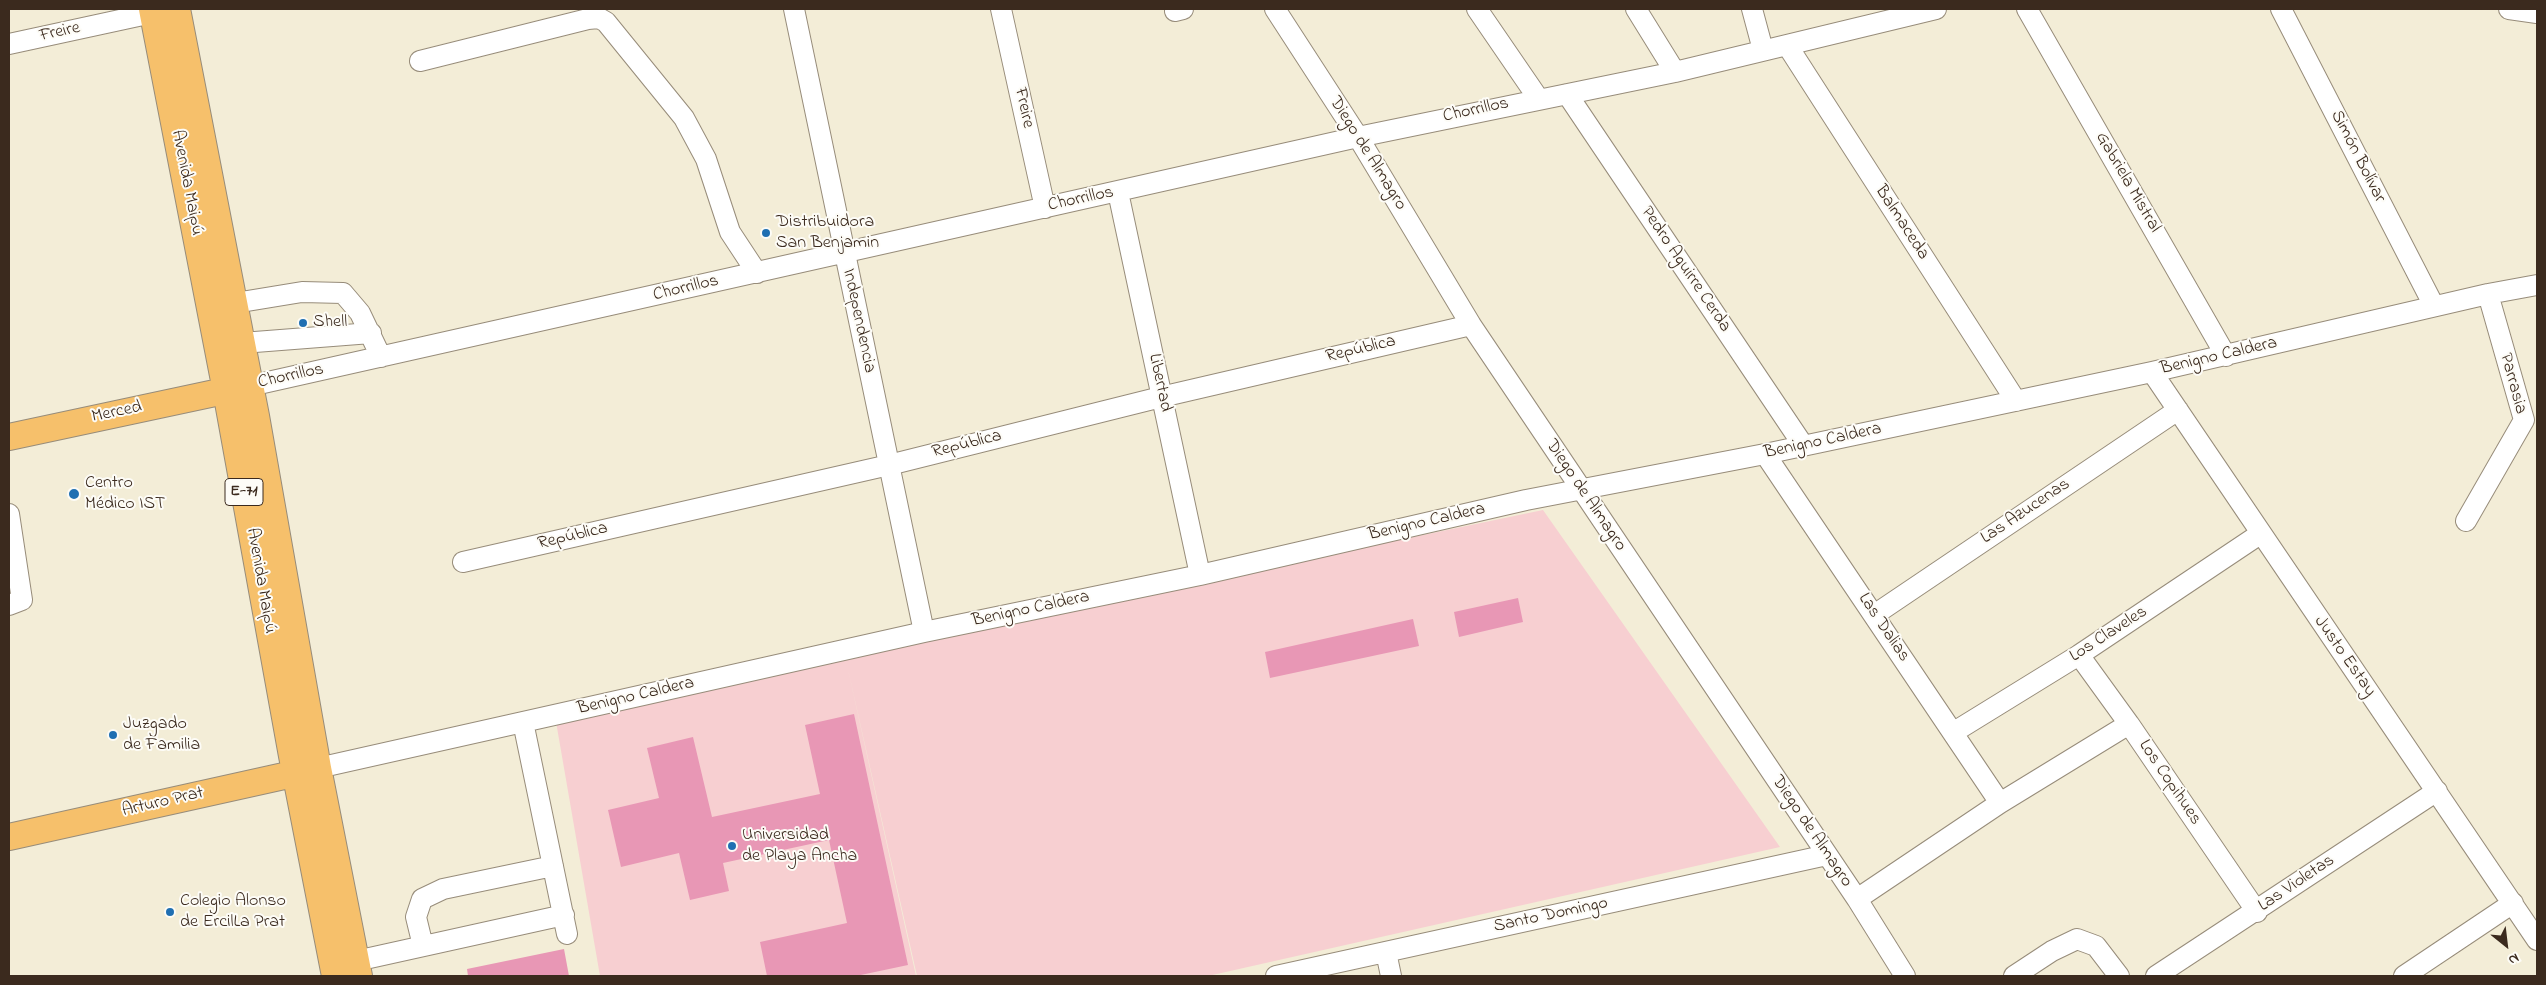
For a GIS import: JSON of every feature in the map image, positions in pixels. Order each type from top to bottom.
[{"type":"main road","name":"Avenida Maipú","points":[[163,10],[242,343],[238,388]]},
{"type":"main road","name":"Avenida Maipú","points":[[163,10],[238,388],[306,771],[334,976]]},
{"type":"main road","name":"Merced","points":[[9,437],[238,388]]},
{"type":"main road","name":"Avenida Maipú","points":[[306,771],[358,968]]},
{"type":"main road","name":"Arturo Prat","points":[[9,837],[306,771]]},
{"type":"street","name":"Independencia","points":[[794,9],[924,632]]},
{"type":"street","name":"Freire","points":[[1001,9],[1044,208]]},
{"type":"street","name":"Diego de Almagro","points":[[1275,9],[1358,137],[1471,325],[1857,899],[1905,976]]},
{"type":"street","points":[[1477,9],[1538,98]]},
{"type":"street","points":[[1636,9],[1675,72]]},
{"type":"street","points":[[1752,9],[1762,50]]},
{"type":"street","name":"Chorrillos","points":[[238,388],[844,254],[1358,137],[1538,98],[1675,72],[1786,44],[1883,15],[1936,9]]},
{"type":"street","name":"Gabriela Mistral","points":[[2027,9],[2226,356]]},
{"type":"street","name":"Simón Bolívar","points":[[2281,9],[2434,306]]},
{"type":"street","points":[[2509,9],[2537,13]]},
{"type":"street","name":"Freire","points":[[9,44],[163,10]]},
{"type":"street","points":[[420,61],[588,19],[599,18],[606,22],[684,118],[706,159],[730,232],[757,273]]},
{"type":"street","name":"Balmaceda","points":[[1786,44],[2016,401]]},
{"type":"street","name":"Pedro Aguirre Cerda","points":[[1567,94],[1803,445]]},
{"type":"street","name":"Libertad","points":[[1118,192],[1200,575]]},
{"type":"street","name":"Benigno Caldera","points":[[306,771],[924,632],[1200,575],[1580,488],[1765,454],[2016,401],[2226,356],[2434,306],[2537,285]]},
{"type":"street","points":[[234,303],[302,292],[343,293],[360,313],[381,357]]},
{"type":"street","name":"Parrasia","points":[[2466,521],[2524,420],[2488,294]]},
{"type":"street","name":"República","points":[[463,562],[889,465],[1161,397],[1471,325]]},
{"type":"street","points":[[242,343],[371,333]]},
{"type":"street","name":"Justo Estay","points":[[2152,372],[2537,940]]},
{"type":"street","name":"Las Azucenas","points":[[1874,615],[2178,410]]},
{"type":"street","name":"Las Dalias","points":[[1765,454],[2000,803]]},
{"type":"street","points":[[9,514],[22,600],[9,605]]},
{"type":"street","name":"Los Claveles","points":[[1954,732],[2079,655],[2260,534]]},
{"type":"street","name":"Los Copihues","points":[[2079,655],[2129,724],[2257,912]]},
{"type":"street","points":[[358,968],[422,946],[566,925],[523,722]]},
{"type":"street","points":[[1857,899],[2000,803],[2129,724]]},
{"type":"street","name":"Las Violetas","points":[[2156,976],[2257,912],[2437,790]]},
{"type":"street","name":"Santo Domingo","points":[[1276,976],[1827,855]]},
{"type":"street","points":[[422,946],[416,916],[422,899],[443,889],[553,866]]},
{"type":"street","points":[[2404,976],[2513,903]]},
{"type":"street","points":[[2014,976],[2052,951],[2078,939],[2096,946],[2119,976]]},
{"type":"street","points":[[1386,952],[1391,976]]},
{"type":"shaded area","points":[[1543,510],[1780,847],[1208,976],[917,976],[847,665],[916,976],[600,976],[555,716]]},
{"type":"building","points":[[1518,598],[1523,622],[1459,637],[1454,612]]},
{"type":"building","points":[[1413,619],[1419,646],[1270,678],[1265,652]]},
{"type":"building","points":[[854,714],[908,965],[856,976],[767,976],[760,942],[847,923],[829,840],[723,863],[729,891],[690,900],[679,853],[621,867],[608,810],[659,798],[647,748],[693,737],[712,817],[820,794],[805,725]]},
{"type":"building","points":[[564,949],[569,976],[468,976],[467,969]]},
{"type":"place","name":"Distribuidora San Benjamin","points":[[766,233]]},
{"type":"place","name":"Shell","points":[[303,323]]},
{"type":"place","name":"Centro Médico IST","points":[[74,494]]},
{"type":"place","name":"Juzgado de Familia","points":[[113,735]]},
{"type":"place","name":"Universidad de Playa Ancha","points":[[732,846]]},
{"type":"place","name":"Colegio Alonso de ErcilLa Prat","points":[[170,912]]}]
